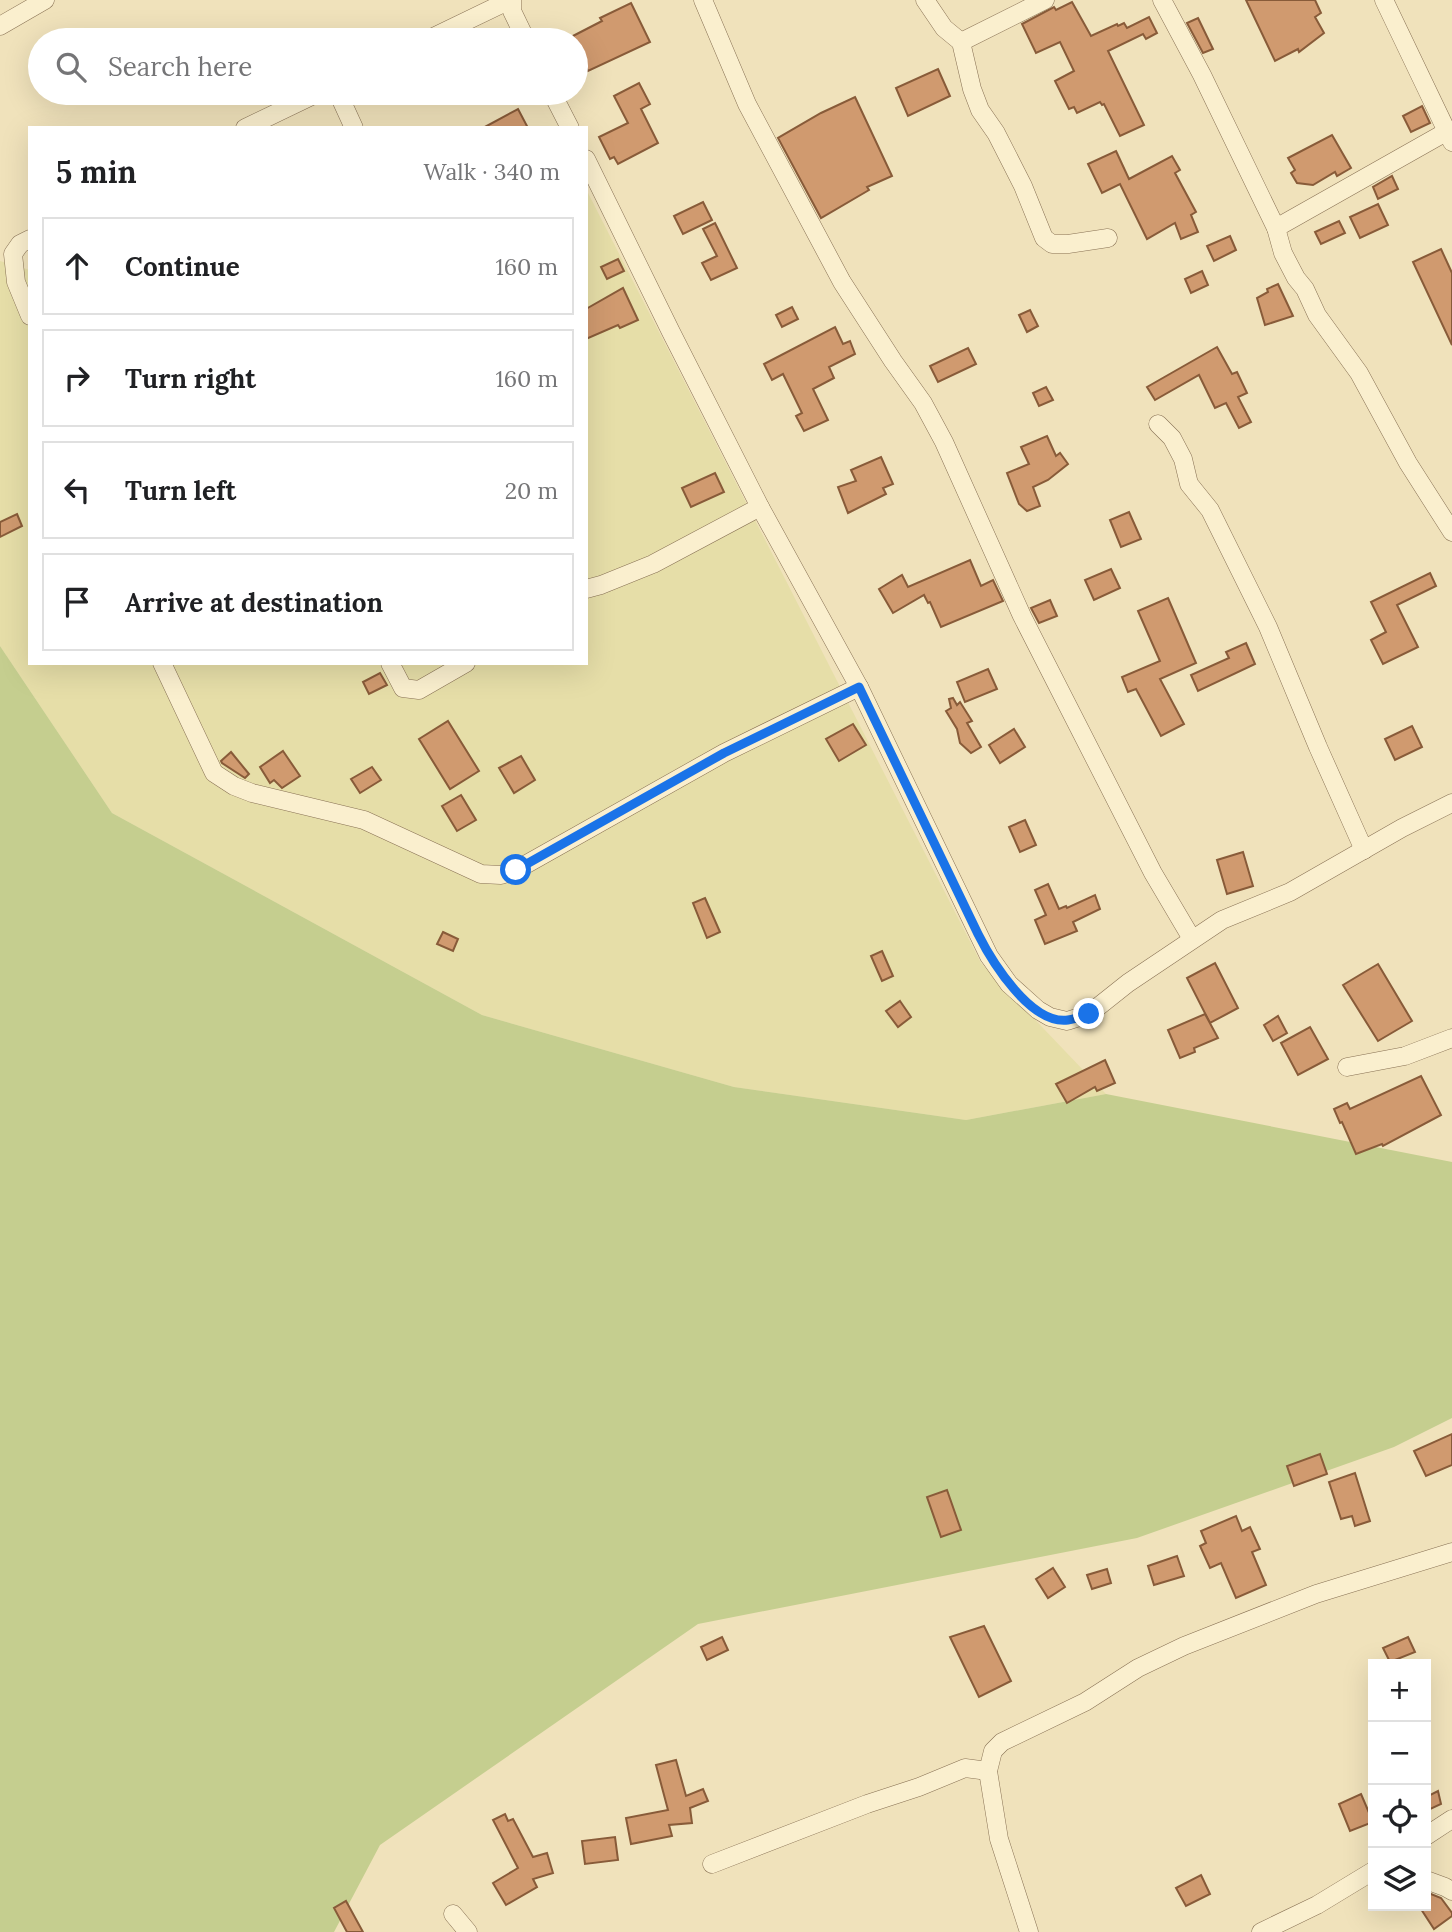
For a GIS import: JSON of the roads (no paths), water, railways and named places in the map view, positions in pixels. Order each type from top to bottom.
[{"type":"street","points":[[0,26],[45,0]]},
{"type":"street","points":[[452,28],[511,0],[512,11],[520,28]]},
{"type":"street","points":[[703,0],[747,104],[842,282],[923,402],[944,442],[1022,616],[1153,873],[1192,939]]},
{"type":"street","points":[[925,0],[944,28],[961,43],[980,110],[996,133],[1023,186],[1044,238],[1052,244],[1108,238]]},
{"type":"street","points":[[961,43],[1045,0]]},
{"type":"street","points":[[1163,0],[1276,229],[1283,253],[1296,278],[1305,289],[1317,315],[1359,373],[1408,463],[1452,532]]},
{"type":"street","points":[[1276,229],[1449,137],[1384,0]]},
{"type":"street","points":[[249,126],[293,105]]},
{"type":"street","points":[[343,105],[353,126]]},
{"type":"street","points":[[558,105],[569,126]]},
{"type":"street","points":[[588,163],[760,507],[859,687],[989,956],[1009,984],[1038,1010],[1050,1017],[1067,1021],[1089,1014],[1128,983],[1222,920],[1290,892],[1452,803]]},
{"type":"street","points":[[28,240],[20,244],[13,254],[16,282],[28,311]]},
{"type":"street","points":[[1158,424],[1172,438],[1183,459],[1189,484],[1210,510],[1268,627],[1364,850]]},
{"type":"street","points":[[588,588],[653,564],[760,507]]},
{"type":"street","points":[[163,665],[215,773],[234,786],[252,793],[364,820],[481,874],[500,875],[516,870],[734,747],[859,687]]},
{"type":"street","points":[[391,665],[403,688],[419,690],[463,665]]},
{"type":"street","points":[[1348,1067],[1405,1056],[1452,1038]]},
{"type":"street","points":[[1029,1932],[999,1839],[988,1771],[993,1751],[1002,1742],[1085,1702],[1138,1668],[1184,1646],[1316,1594],[1452,1552]]},
{"type":"street","points":[[712,1864],[965,1768],[988,1771]]},
{"type":"street","points":[[1431,1833],[1452,1819]]},
{"type":"street","points":[[1261,1932],[1348,1888],[1368,1874]]},
{"type":"street","points":[[1431,1882],[1445,1886],[1452,1892]]},
{"type":"street","points":[[1348,1888],[1368,1886]]},
{"type":"street","points":[[453,1914],[468,1932]]}]
